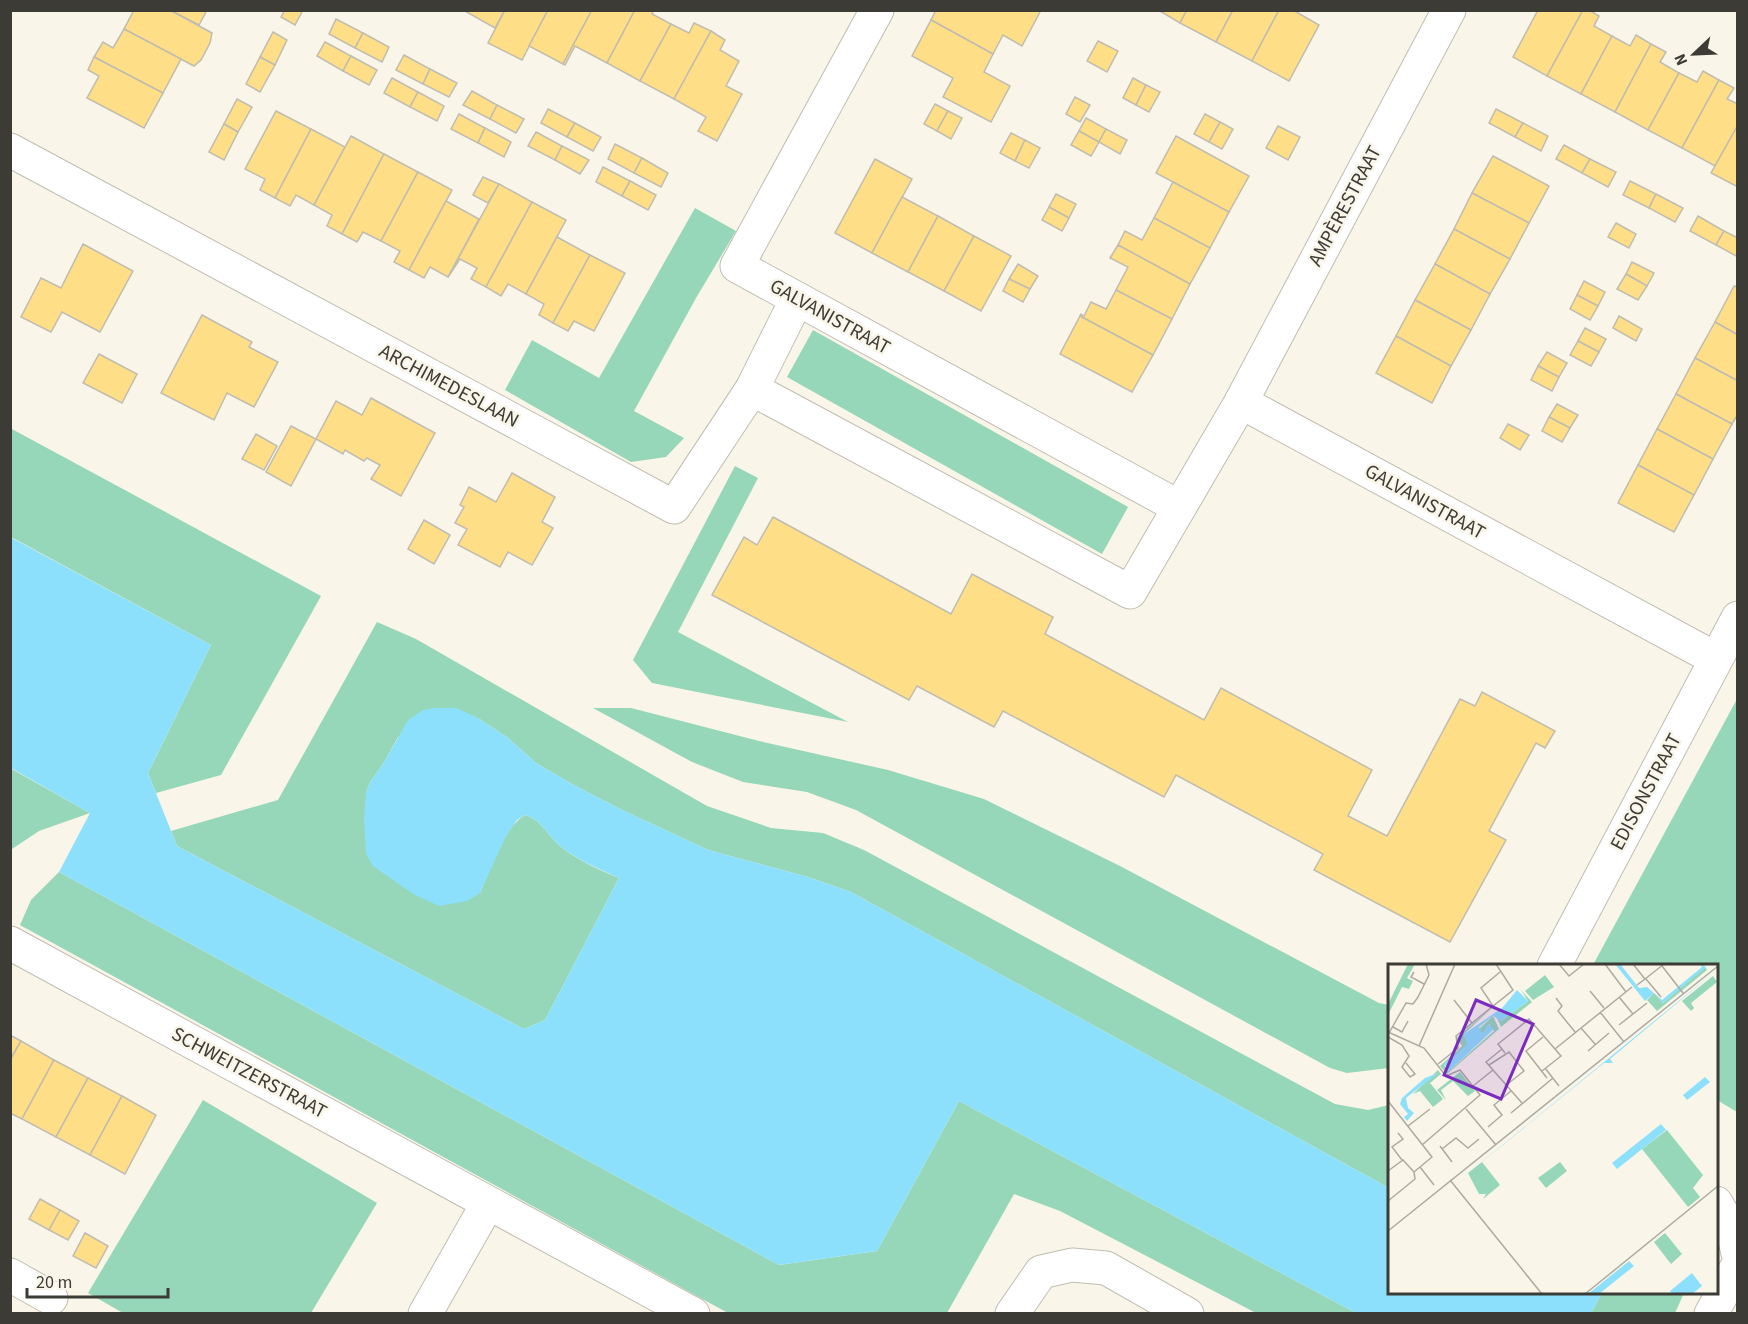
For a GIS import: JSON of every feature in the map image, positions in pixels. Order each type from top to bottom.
[{"type":"street","name":"GALVANISTRAAT","points":[[877,10],[737,266],[1179,507]]},
{"type":"street","name":"AMPÈRESTRAAT","points":[[1241,402],[1442,13]]},
{"type":"street","name":"ARCHIMEDESLAAN","points":[[10,150],[674,507],[752,389],[797,299]]},
{"type":"street","points":[[752,389],[1130,592],[1241,402]]},
{"type":"street","name":"GALVANISTRAAT","points":[[1241,402],[1716,659]]},
{"type":"street","name":"EDISONSTRAAT","points":[[1555,964],[1737,618]]},
{"type":"street","name":"SCHWEITZERSTRAAT","points":[[10,943],[693,1314]]},
{"type":"street","points":[[425,1314],[488,1203]]},
{"type":"street","points":[[1718,1206],[1733,1232],[1737,1253]]},
{"type":"street","points":[[1012,1314],[1041,1272],[1072,1265],[1106,1268],[1187,1314]]},
{"type":"street","points":[[1710,1314],[1737,1265]]},
{"type":"street","points":[[10,1275],[51,1298]]},
{"type":"green space","points":[[695,208],[736,231],[634,411],[684,438],[666,457],[631,462],[505,390],[532,340],[599,378]]},
{"type":"green space","points":[[813,330],[1128,507],[1102,554],[787,377]]},
{"type":"green space","points":[[10,428],[321,596],[221,775],[156,793],[148,773],[211,645],[11,537]]},
{"type":"green space","points":[[735,466],[758,478],[678,632],[848,722],[652,683],[633,660]]},
{"type":"green space","points":[[377,622],[416,639],[707,806],[771,828],[823,833],[864,850],[1335,1104],[1368,1110],[1388,1105],[1388,1187],[851,892],[808,877],[708,850],[570,783],[536,763],[508,738],[478,718],[398,737],[370,782],[366,793],[366,854],[480,893],[504,840],[517,821],[525,815],[537,821],[570,854],[619,878],[545,1020],[524,1029],[177,846],[171,831],[278,800]]},
{"type":"green space","points":[[1737,699],[1737,1112],[1718,1101],[1718,964],[1594,964]]},
{"type":"green space","points":[[593,708],[631,708],[759,741],[888,770],[984,799],[1120,866],[1379,1003],[1388,1005],[1388,1068],[1347,1073],[1330,1068],[856,810],[807,792],[743,782],[692,762]]},
{"type":"green space","points":[[10,768],[90,813],[39,831],[12,849]]},
{"type":"green space","points":[[59,872],[779,1265],[877,1251],[959,1101],[1356,1313],[1256,1313],[1060,1211],[1014,1194],[947,1313],[728,1313],[20,925],[31,900]]},
{"type":"green space","points":[[203,1100],[377,1203],[311,1313],[123,1313],[88,1293]]},
{"type":"green space","points":[[1601,1294],[1684,1294],[1675,1313],[1591,1313]]},
{"type":"water","points":[[10,537],[211,645],[148,773],[177,846],[524,1029],[545,1020],[619,878],[570,854],[537,821],[525,815],[517,820],[506,836],[480,893],[467,901],[439,906],[413,894],[373,866],[366,854],[364,818],[366,793],[370,782],[408,720],[423,710],[456,708],[478,718],[508,738],[536,763],[570,783],[708,850],[808,877],[851,892],[1388,1187],[1388,1294],[1601,1294],[1591,1313],[1356,1313],[959,1101],[877,1251],[779,1265],[59,872],[90,813],[11,768]]},
{"type":"building","points":[[134,10],[170,10],[212,33],[210,43],[201,60],[194,66],[124,29]]},
{"type":"building","points":[[170,10],[207,10],[199,25]]},
{"type":"building","points":[[285,10],[303,10],[295,25],[281,17]]},
{"type":"building","points":[[463,10],[505,10],[495,28]]},
{"type":"building","points":[[505,10],[548,10],[522,60],[488,43]]},
{"type":"building","points":[[548,10],[592,10],[563,64],[529,46]]},
{"type":"building","points":[[592,10],[635,10],[607,63],[575,46],[565,65],[563,64]]},
{"type":"building","points":[[635,10],[654,10],[652,14],[671,24],[640,81],[607,63]]},
{"type":"building","points":[[936,10],[1041,10],[1022,46],[1003,35],[993,54],[931,20]]},
{"type":"building","points":[[1158,10],[1187,10],[1180,23]]},
{"type":"building","points":[[1187,10],[1233,10],[1216,42],[1180,23]]},
{"type":"building","points":[[1233,10],[1279,10],[1252,61],[1216,42]]},
{"type":"building","points":[[1279,10],[1293,10],[1319,25],[1289,81],[1252,61]]},
{"type":"building","points":[[1538,10],[1583,10],[1547,76],[1513,57]]},
{"type":"building","points":[[1583,10],[1589,10],[1599,16],[1594,26],[1612,36],[1581,94],[1547,76]]},
{"type":"building","points":[[336,19],[363,33],[355,48],[329,34]]},
{"type":"building","points":[[931,20],[993,54],[984,72],[1010,86],[991,122],[943,97],[953,78],[912,56]]},
{"type":"building","points":[[694,23],[711,31],[674,99],[640,81],[671,24],[689,33]]},
{"type":"building","points":[[124,29],[181,59],[163,93],[94,57],[103,42],[113,48]]},
{"type":"building","points":[[711,31],[725,40],[720,50],[739,61],[726,86],[742,94],[717,141],[698,131],[706,117],[674,99]]},
{"type":"building","points":[[273,32],[287,40],[275,65],[260,57]]},
{"type":"building","points":[[363,33],[389,47],[382,62],[355,48]]},
{"type":"building","points":[[1636,35],[1651,44],[1615,112],[1581,94],[1612,36],[1630,46]]},
{"type":"building","points":[[1098,41],[1118,51],[1107,72],[1087,61]]},
{"type":"building","points":[[325,42],[351,56],[343,71],[317,56]]},
{"type":"building","points":[[1651,44],[1666,52],[1660,62],[1679,73],[1648,130],[1615,112]]},
{"type":"building","points":[[404,55],[430,69],[423,84],[396,70]]},
{"type":"building","points":[[351,56],[377,70],[369,85],[343,71]]},
{"type":"building","points":[[94,57],[163,93],[144,128],[87,98],[99,76],[88,70]]},
{"type":"building","points":[[260,57],[275,65],[260,92],[246,84]]},
{"type":"building","points":[[430,69],[457,83],[449,97],[423,84]]},
{"type":"building","points":[[1703,71],[1719,80],[1682,148],[1648,130],[1679,73],[1697,82]]},
{"type":"building","points":[[392,78],[418,92],[410,107],[384,93]]},
{"type":"building","points":[[1133,78],[1146,85],[1136,105],[1123,98]]},
{"type":"building","points":[[1719,80],[1734,88],[1727,99],[1738,104],[1738,125],[1715,166],[1682,148]]},
{"type":"building","points":[[1146,85],[1160,92],[1149,112],[1136,105]]},
{"type":"building","points":[[472,91],[497,105],[490,119],[463,105]]},
{"type":"building","points":[[418,92],[444,106],[437,121],[410,107]]},
{"type":"building","points":[[1075,97],[1090,105],[1080,122],[1066,114]]},
{"type":"building","points":[[237,99],[252,107],[238,132],[224,124]]},
{"type":"building","points":[[935,104],[948,111],[937,131],[924,124]]},
{"type":"building","points":[[497,105],[524,119],[516,133],[490,119]]},
{"type":"building","points":[[548,109],[575,123],[567,137],[541,123]]},
{"type":"building","points":[[1496,109],[1523,123],[1515,137],[1489,123]]},
{"type":"building","points":[[276,111],[311,129],[275,198],[260,190],[265,179],[245,169]]},
{"type":"building","points":[[948,111],[962,118],[951,139],[937,131]]},
{"type":"building","points":[[459,114],[485,128],[478,143],[451,129]]},
{"type":"building","points":[[1205,114],[1220,122],[1209,142],[1194,134]]},
{"type":"building","points":[[1086,118],[1106,129],[1099,142],[1079,131]]},
{"type":"building","points":[[1220,122],[1233,129],[1222,149],[1209,142]]},
{"type":"building","points":[[575,123],[601,137],[593,151],[567,137]]},
{"type":"building","points":[[1523,123],[1548,136],[1541,151],[1515,137]]},
{"type":"building","points":[[224,124],[238,132],[224,160],[209,152]]},
{"type":"building","points":[[1738,125],[1738,187],[1711,173]]},
{"type":"building","points":[[1278,126],[1300,137],[1288,160],[1266,148]]},
{"type":"building","points":[[485,128],[511,142],[504,157],[478,143]]},
{"type":"building","points":[[311,129],[345,147],[314,205],[296,195],[290,206],[275,198]]},
{"type":"building","points":[[1106,129],[1127,140],[1120,154],[1099,142]]},
{"type":"building","points":[[1079,131],[1099,142],[1091,156],[1071,145]]},
{"type":"building","points":[[536,132],[562,146],[555,160],[528,146]]},
{"type":"building","points":[[1011,133],[1025,140],[1015,161],[1000,153]]},
{"type":"building","points":[[351,136],[384,154],[342,234],[327,226],[332,215],[314,205]]},
{"type":"building","points":[[1176,136],[1249,176],[1229,212],[1156,173]]},
{"type":"building","points":[[1025,140],[1040,148],[1029,168],[1015,161]]},
{"type":"building","points":[[615,144],[642,158],[634,173],[608,159]]},
{"type":"building","points":[[1564,145],[1590,159],[1582,173],[1556,159]]},
{"type":"building","points":[[562,146],[589,160],[580,174],[555,160]]},
{"type":"building","points":[[384,154],[418,172],[381,241],[363,232],[357,242],[342,234]]},
{"type":"building","points":[[1493,156],[1549,186],[1529,223],[1472,193]]},
{"type":"building","points":[[642,158],[668,173],[661,187],[634,173]]},
{"type":"building","points":[[875,159],[912,179],[872,253],[835,233]]},
{"type":"building","points":[[1590,159],[1616,172],[1608,187],[1582,173]]},
{"type":"building","points":[[603,167],[630,181],[622,196],[596,182]]},
{"type":"building","points":[[418,172],[452,190],[409,270],[394,262],[400,251],[381,241]]},
{"type":"building","points":[[483,177],[499,184],[488,203],[473,195]]},
{"type":"building","points":[[630,181],[656,195],[648,210],[622,196]]},
{"type":"building","points":[[1630,181],[1656,194],[1649,208],[1623,195]]},
{"type":"building","points":[[1173,182],[1229,212],[1210,248],[1154,218]]},
{"type":"building","points":[[499,184],[532,202],[486,287],[471,279],[477,268],[460,259],[448,277]]},
{"type":"building","points":[[1472,193],[1529,223],[1510,259],[1454,229]]},
{"type":"building","points":[[1056,194],[1076,204],[1069,218],[1049,207]]},
{"type":"building","points":[[1656,194],[1683,208],[1675,222],[1649,208]]},
{"type":"building","points":[[902,197],[938,216],[908,272],[872,253]]},
{"type":"building","points":[[446,201],[479,219],[448,277],[430,267],[424,278],[409,270]]},
{"type":"building","points":[[532,202],[566,220],[526,294],[508,284],[501,296],[486,287]]},
{"type":"building","points":[[1049,207],[1069,218],[1062,231],[1042,220]]},
{"type":"building","points":[[938,216],[974,236],[944,291],[908,272]]},
{"type":"building","points":[[1698,216],[1724,231],[1716,245],[1690,231]]},
{"type":"building","points":[[1154,218],[1210,248],[1190,284],[1118,245],[1125,231],[1142,240]]},
{"type":"building","points":[[1616,223],[1636,234],[1629,248],[1608,237]]},
{"type":"building","points":[[1454,229],[1510,259],[1490,294],[1435,264]]},
{"type":"building","points":[[1724,231],[1738,238],[1738,257],[1716,245]]},
{"type":"building","points":[[974,236],[1011,256],[981,311],[944,291]]},
{"type":"building","points":[[557,237],[590,255],[553,323],[539,315],[544,304],[526,294]]},
{"type":"building","points":[[83,244],[133,271],[100,332],[62,312],[51,332],[21,317],[41,278],[61,288]]},
{"type":"building","points":[[1118,245],[1190,284],[1172,319],[1116,290],[1128,267],[1110,258]]},
{"type":"building","points":[[590,255],[625,273],[594,331],[574,321],[568,331],[553,323]]},
{"type":"building","points":[[1632,262],[1654,273],[1647,286],[1626,274]]},
{"type":"building","points":[[1018,264],[1038,276],[1030,289],[1009,279]]},
{"type":"building","points":[[1435,264],[1490,294],[1471,330],[1415,300]]},
{"type":"building","points":[[1626,274],[1647,286],[1638,300],[1617,289]]},
{"type":"building","points":[[1009,279],[1030,289],[1023,302],[1003,291]]},
{"type":"building","points":[[1584,281],[1605,292],[1598,306],[1577,295]]},
{"type":"building","points":[[1734,286],[1738,287],[1738,335],[1715,322]]},
{"type":"building","points":[[1116,290],[1172,319],[1153,355],[1080,316],[1081,314],[1084,316],[1091,302],[1106,309]]},
{"type":"building","points":[[1577,295],[1598,306],[1590,320],[1570,309]]},
{"type":"building","points":[[1415,300],[1471,330],[1451,366],[1396,336]]},
{"type":"building","points":[[202,315],[252,342],[249,347],[278,362],[254,407],[227,393],[214,420],[161,393]]},
{"type":"building","points":[[1080,316],[1153,355],[1132,392],[1060,354]]},
{"type":"building","points":[[1619,316],[1642,329],[1636,341],[1613,328]]},
{"type":"building","points":[[1715,322],[1738,335],[1738,381],[1695,358]]},
{"type":"building","points":[[1585,328],[1606,339],[1599,352],[1578,341]]},
{"type":"building","points":[[1396,336],[1451,366],[1432,403],[1376,373]]},
{"type":"building","points":[[1578,341],[1599,352],[1591,366],[1570,355]]},
{"type":"building","points":[[1547,352],[1567,363],[1559,377],[1538,366]]},
{"type":"building","points":[[99,354],[137,374],[122,403],[83,383]]},
{"type":"building","points":[[1695,358],[1738,381],[1738,414],[1732,424],[1676,394]]},
{"type":"building","points":[[1538,366],[1559,377],[1552,391],[1531,380]]},
{"type":"building","points":[[1676,394],[1732,424],[1713,459],[1657,429]]},
{"type":"building","points":[[371,398],[435,433],[401,496],[371,479],[380,465],[367,458],[364,461],[345,450],[343,454],[316,439],[336,401],[362,415]]},
{"type":"building","points":[[1557,404],[1578,415],[1570,428],[1549,417]]},
{"type":"building","points":[[1549,417],[1570,428],[1562,442],[1542,431]]},
{"type":"building","points":[[1508,424],[1529,435],[1520,450],[1500,438]]},
{"type":"building","points":[[291,426],[316,439],[291,486],[266,472]]},
{"type":"building","points":[[1657,429],[1713,459],[1694,495],[1638,465]]},
{"type":"building","points":[[256,434],[277,446],[264,470],[242,459]]},
{"type":"building","points":[[1638,465],[1694,495],[1674,532],[1618,503]]},
{"type":"building","points":[[512,473],[555,497],[542,522],[553,528],[532,565],[508,552],[500,567],[458,545],[467,529],[455,523],[464,507],[460,505],[469,487],[496,502]]},
{"type":"building","points":[[773,517],[951,614],[972,574],[1053,617],[1045,634],[1204,720],[1221,688],[1372,770],[1348,816],[1387,836],[1460,699],[1475,706],[1482,692],[1555,731],[1545,748],[1536,743],[1489,831],[1506,840],[1450,942],[1314,870],[1323,854],[1176,775],[1164,797],[1003,711],[994,727],[917,686],[909,700],[712,595],[744,537],[757,545]]},
{"type":"building","points":[[424,520],[450,535],[434,564],[408,549]]},
{"type":"building","points":[[10,1035],[21,1041],[10,1060]]},
{"type":"building","points":[[21,1041],[54,1060],[22,1119],[10,1113],[10,1060]]},
{"type":"building","points":[[54,1060],[88,1078],[56,1137],[22,1119]]},
{"type":"building","points":[[88,1078],[122,1096],[90,1155],[56,1137]]},
{"type":"building","points":[[122,1096],[156,1115],[125,1174],[90,1155]]},
{"type":"building","points":[[40,1199],[60,1210],[49,1230],[29,1219]]},
{"type":"building","points":[[60,1210],[79,1221],[68,1240],[49,1230]]},
{"type":"building","points":[[85,1233],[108,1246],[96,1268],[73,1256]]}]
